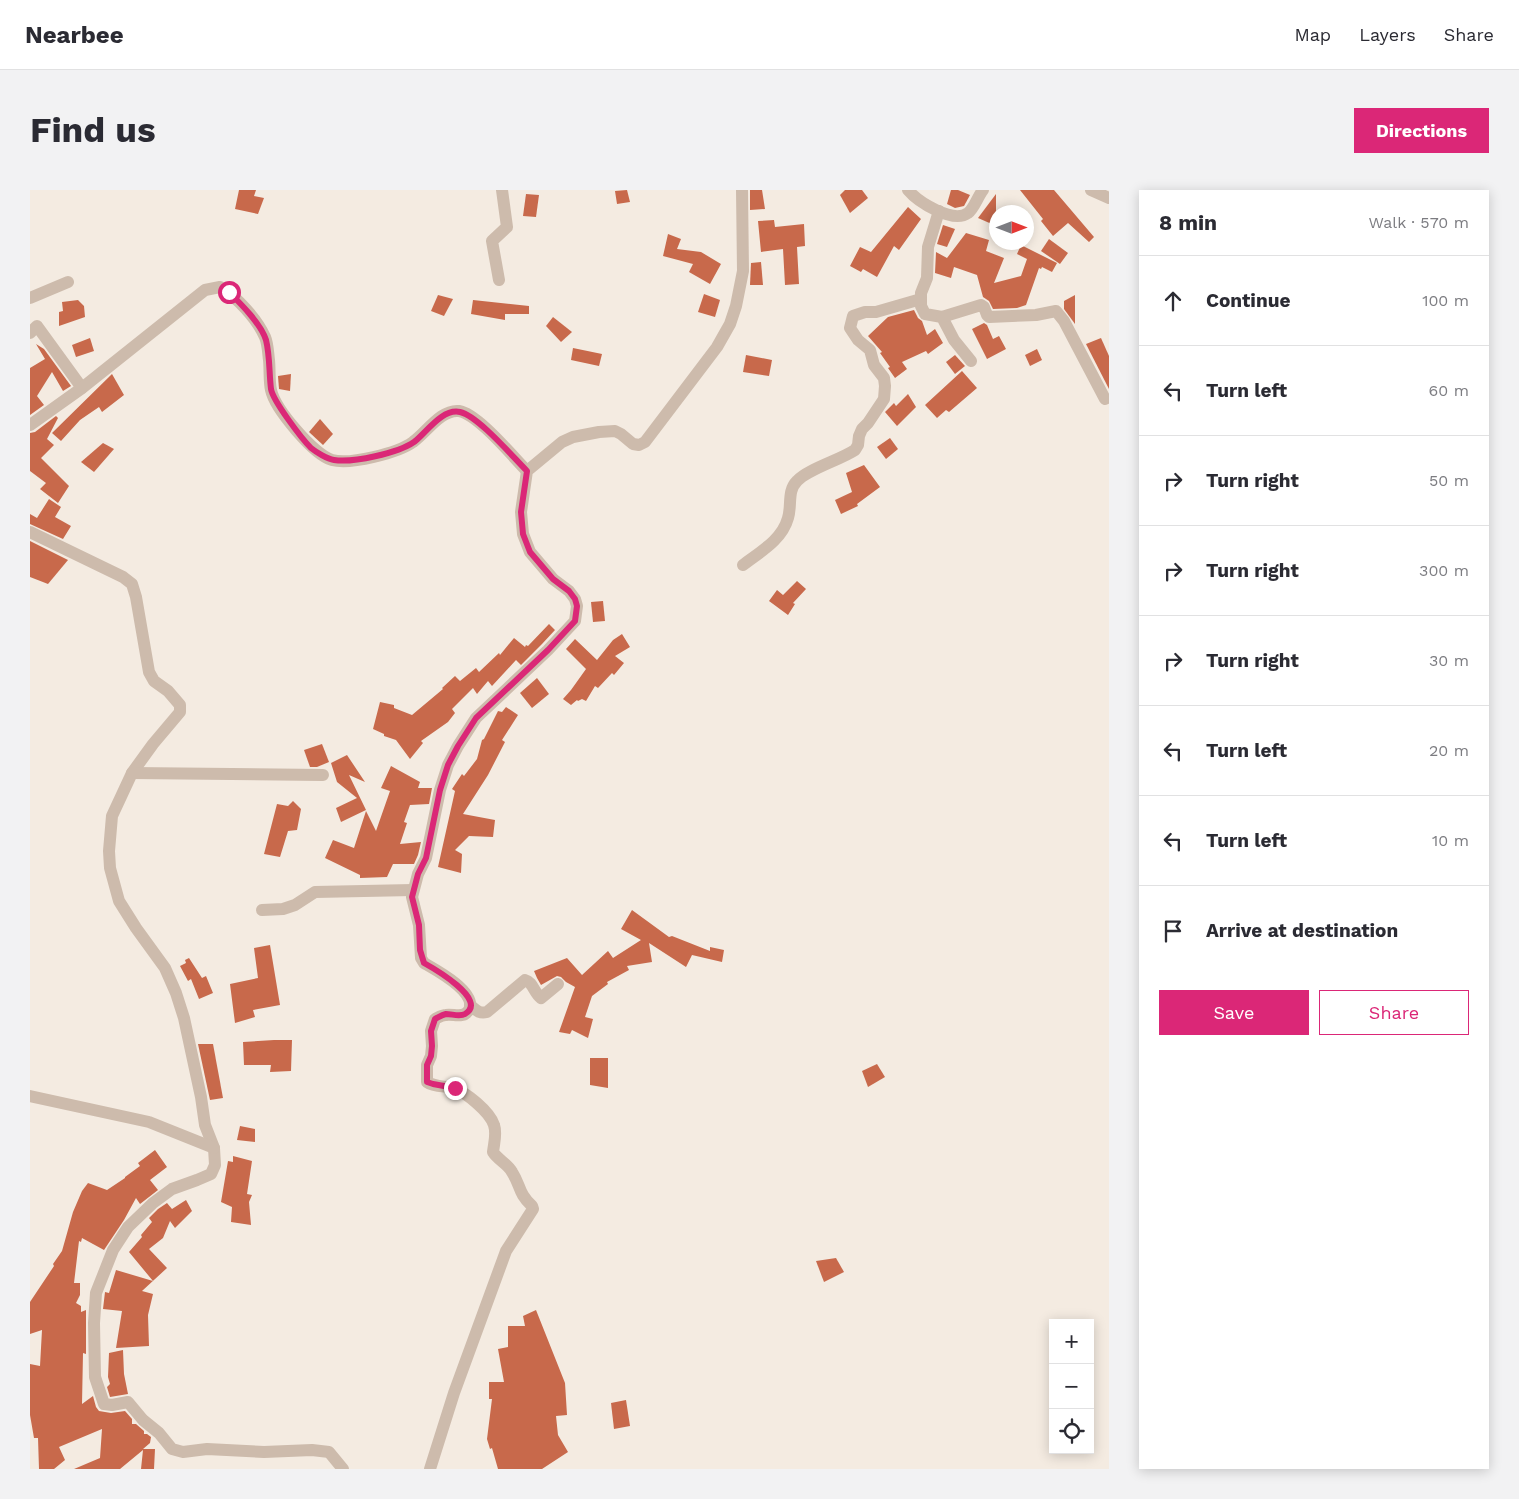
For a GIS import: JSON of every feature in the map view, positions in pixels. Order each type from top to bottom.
[{"type":"street","points":[[499,280],[492,241],[507,227],[502,190]]},
{"type":"street","points":[[430,1469],[454,1393],[506,1252],[533,1208],[520,1192],[512,1172],[493,1152],[496,1135],[493,1123],[487,1115],[475,1101],[464,1093],[455,1088],[428,1083],[426,1079],[427,1065],[431,1056],[431,1031],[435,1019],[443,1015],[463,1015],[468,1011],[470,1005],[468,998],[456,984],[422,961],[419,925],[412,897],[413,890],[426,858],[440,790],[448,765],[458,746],[476,718],[548,650],[575,621],[577,606],[575,599],[569,591],[553,579],[530,552],[523,534],[521,512],[527,471],[562,442],[573,437],[615,431],[636,445],[642,444],[681,397],[717,347],[730,324],[736,306],[743,271],[742,190]]},
{"type":"street","points":[[908,190],[928,206],[950,215],[964,215],[970,212],[983,190]]},
{"type":"street","points":[[1091,190],[1109,198]]},
{"type":"street","points":[[939,211],[928,247],[927,278],[920,293],[921,306],[925,314],[942,317],[980,305],[984,307],[989,318],[1036,315],[1056,311],[1064,321],[1105,399]]},
{"type":"street","points":[[30,298],[68,282]]},
{"type":"street","points":[[30,426],[82,388],[205,290],[220,287],[229,292],[251,315],[265,338],[271,391],[281,410],[311,448],[331,460],[348,462],[370,458],[403,447],[413,442],[443,415],[458,411],[475,418],[527,471]]},
{"type":"street","points":[[743,565],[779,536],[788,517],[790,492],[796,481],[804,475],[855,450],[862,429],[884,399],[884,378],[874,365],[870,350],[858,340],[850,328],[853,316],[864,312],[876,312],[920,299]]},
{"type":"street","points":[[942,317],[954,340],[971,361]]},
{"type":"street","points":[[32,325],[82,388]]},
{"type":"street","points":[[30,532],[123,577],[132,584],[149,672],[154,681],[168,691],[180,705],[180,712],[153,744],[132,774],[112,816],[108,852],[110,868],[119,901],[164,968],[176,993],[184,1018],[202,1097],[205,1125],[214,1148],[215,1165],[211,1174],[172,1189],[153,1203],[128,1227],[113,1250],[96,1293],[95,1377],[104,1404],[112,1405],[128,1402],[172,1449],[183,1452],[207,1449],[264,1452],[312,1450],[329,1452],[343,1469]]},
{"type":"street","points":[[132,774],[324,775]]},
{"type":"street","points":[[262,910],[283,909],[295,905],[315,892],[413,890]]},
{"type":"street","points":[[470,1005],[481,1013],[487,1012],[524,980],[530,983],[541,998],[558,984]]},
{"type":"street","points":[[30,1096],[149,1122],[214,1148]]},
{"type":"building","points":[[239,190],[256,190],[254,196],[264,198],[258,214],[235,209]]},
{"type":"building","points":[[627,190],[630,202],[617,204],[615,191]]},
{"type":"building","points":[[750,190],[762,190],[765,209],[750,210]]},
{"type":"building","points":[[845,190],[862,190],[868,198],[850,213],[840,195]]},
{"type":"building","points":[[951,190],[958,190],[970,195],[964,206],[955,208],[947,204]]},
{"type":"building","points":[[1020,190],[1054,190],[1094,237],[1089,242],[1068,223],[1053,236],[1041,221],[1043,219],[1034,205],[1032,205]]},
{"type":"building","points":[[526,194],[539,195],[536,217],[523,216]]},
{"type":"building","points":[[996,194],[996,205],[989,205],[989,223],[978,218]]},
{"type":"building","points":[[908,207],[921,219],[899,250],[894,246],[877,277],[863,269],[861,272],[850,266],[860,247],[871,252]]},
{"type":"building","points":[[774,220],[775,227],[804,224],[805,246],[797,247],[799,284],[785,285],[783,249],[761,252],[758,221]]},
{"type":"building","points":[[943,225],[955,229],[947,247],[937,244]]},
{"type":"building","points":[[966,233],[989,240],[986,251],[1004,258],[994,283],[1021,276],[1027,259],[1017,254],[1019,250],[1031,250],[1057,263],[1052,272],[1042,267],[1041,269],[1039,268],[1026,305],[1017,308],[993,309],[989,301],[983,297],[977,275],[954,267],[951,278],[935,273],[936,252],[947,258]]},
{"type":"building","points":[[668,234],[681,239],[677,249],[701,252],[721,264],[710,284],[689,272],[693,264],[663,256]]},
{"type":"building","points":[[1049,239],[1068,253],[1060,264],[1041,251]]},
{"type":"building","points":[[761,262],[763,285],[750,285],[751,263]]},
{"type":"building","points":[[704,294],[720,300],[715,317],[698,312]]},
{"type":"building","points":[[438,295],[453,299],[444,316],[431,311]]},
{"type":"building","points":[[1075,295],[1075,324],[1064,309],[1064,301]]},
{"type":"building","points":[[78,300],[84,306],[85,317],[59,326],[59,312],[63,311],[62,302]]},
{"type":"building","points":[[473,300],[529,306],[529,314],[505,314],[505,320],[471,314]]},
{"type":"building","points":[[914,310],[922,321],[927,335],[935,329],[943,343],[928,354],[926,351],[902,362],[907,369],[895,378],[880,353],[882,352],[868,336],[888,317]]},
{"type":"building","points":[[553,317],[572,332],[561,342],[546,326]]},
{"type":"building","points":[[984,323],[987,325],[993,339],[999,336],[1006,349],[987,359],[972,329]]},
{"type":"building","points":[[90,338],[94,351],[76,357],[72,345]]},
{"type":"building","points":[[1101,338],[1109,356],[1109,389],[1086,344]]},
{"type":"building","points":[[36,344],[44,349],[71,386],[63,391],[52,372],[37,396],[44,405],[30,415],[30,368],[45,359]]},
{"type":"building","points":[[573,348],[602,354],[599,366],[571,360]]},
{"type":"building","points":[[1037,349],[1042,360],[1030,366],[1025,355]]},
{"type":"building","points":[[746,355],[772,360],[769,376],[743,372]]},
{"type":"building","points":[[955,355],[965,366],[955,374],[946,362]]},
{"type":"building","points":[[962,371],[977,388],[949,412],[946,410],[937,418],[925,405]]},
{"type":"building","points":[[112,374],[124,395],[102,412],[99,407],[80,420],[61,441],[52,433]]},
{"type":"building","points":[[291,374],[290,391],[279,389],[278,376]]},
{"type":"building","points":[[908,394],[916,407],[897,426],[885,412],[894,403],[896,406]]},
{"type":"building","points":[[56,416],[58,418],[47,439],[54,445],[41,458],[69,486],[58,503],[40,489],[46,483],[30,471],[30,433],[35,432]]},
{"type":"building","points":[[320,419],[333,434],[323,445],[309,432]]},
{"type":"building","points":[[890,438],[898,449],[886,459],[877,447]]},
{"type":"building","points":[[103,443],[114,449],[94,472],[81,462]]},
{"type":"building","points":[[864,465],[880,487],[857,504],[858,506],[841,514],[835,500],[852,492],[846,473]]},
{"type":"building","points":[[49,499],[61,507],[55,517],[71,526],[63,539],[30,524],[30,514],[37,518]]},
{"type":"building","points":[[30,541],[68,560],[48,584],[30,577]]},
{"type":"building","points":[[797,581],[806,589],[793,603],[795,604],[788,615],[769,601],[777,590],[783,595]]},
{"type":"building","points":[[603,601],[605,621],[593,622],[591,602]]},
{"type":"building","points":[[549,624],[555,630],[521,665],[516,660],[492,686],[488,681],[477,694],[473,688],[452,709],[455,713],[448,722],[421,741],[423,743],[410,759],[396,740],[384,736],[384,734],[373,729],[380,702],[394,705],[394,708],[412,715],[443,689],[455,676],[460,681],[476,668],[479,672],[499,653],[500,655],[514,638],[525,647],[526,645],[528,646]]},
{"type":"building","points":[[622,634],[630,647],[615,656],[624,663],[614,675],[612,673],[598,688],[595,686],[586,701],[582,699],[577,700],[571,705],[563,699],[586,669],[566,649],[575,639],[597,660],[613,640]]},
{"type":"building","points":[[537,678],[549,694],[532,708],[520,693]]},
{"type":"building","points":[[506,707],[518,715],[502,740],[505,742],[488,775],[463,814],[495,820],[493,837],[469,836],[455,850],[462,854],[461,873],[438,867],[455,791],[452,789],[462,774],[464,776],[477,759],[482,740],[498,711],[502,712]]},
{"type":"building","points":[[322,744],[329,762],[317,767],[310,767],[304,750]]},
{"type":"building","points":[[347,755],[365,782],[349,775],[366,810],[341,822],[336,808],[357,798],[337,782],[331,763]]},
{"type":"building","points":[[391,766],[420,782],[418,788],[432,788],[429,804],[410,805],[404,822],[407,823],[400,844],[421,842],[418,855],[414,864],[393,864],[387,877],[360,878],[360,875],[325,858],[333,840],[354,848],[366,811],[376,831],[390,791],[381,788]]},
{"type":"building","points":[[293,801],[301,809],[297,830],[288,831],[280,857],[264,854],[277,804],[288,806]]},
{"type":"building","points":[[632,910],[669,937],[672,936],[710,951],[710,947],[724,950],[722,962],[692,955],[686,967],[649,943],[652,962],[627,966],[629,970],[607,982],[608,984],[592,996],[585,1017],[593,1019],[588,1038],[572,1030],[570,1034],[559,1032],[575,987],[557,976],[541,985],[534,971],[567,958],[582,975],[608,951],[613,958],[641,940],[621,929]]},
{"type":"building","points":[[270,945],[280,1005],[253,1010],[255,1017],[235,1023],[230,984],[258,978],[254,948]]},
{"type":"building","points":[[189,958],[202,978],[206,976],[213,993],[199,999],[191,979],[188,981],[180,966],[186,963],[185,960]]},
{"type":"building","points":[[292,1040],[291,1071],[270,1072],[271,1065],[244,1065],[243,1042]]},
{"type":"building","points":[[198,1044],[213,1044],[223,1098],[210,1100]]},
{"type":"building","points":[[590,1058],[608,1058],[608,1088],[590,1085]]},
{"type":"building","points":[[877,1064],[885,1077],[868,1087],[862,1071]]},
{"type":"building","points":[[240,1126],[255,1129],[255,1142],[237,1140]]},
{"type":"building","points":[[155,1150],[167,1167],[150,1180],[158,1190],[140,1204],[136,1198],[104,1250],[82,1238],[81,1242],[79,1241],[74,1283],[80,1283],[80,1295],[76,1303],[81,1306],[81,1312],[86,1310],[86,1354],[83,1353],[82,1404],[93,1396],[99,1411],[111,1413],[125,1411],[132,1419],[132,1424],[136,1424],[144,1431],[144,1434],[151,1437],[150,1443],[143,1449],[155,1449],[154,1469],[141,1469],[143,1450],[120,1469],[74,1469],[100,1458],[102,1429],[59,1447],[65,1460],[54,1469],[39,1469],[38,1438],[34,1438],[30,1415],[30,1364],[40,1366],[42,1330],[30,1334],[30,1302],[62,1251],[73,1212],[82,1191],[88,1183],[107,1190],[140,1166],[138,1163]]},
{"type":"building","points":[[233,1156],[252,1161],[247,1194],[252,1195],[249,1202],[251,1225],[231,1222],[232,1207],[221,1202],[228,1161],[233,1162]]},
{"type":"building","points":[[186,1200],[192,1211],[175,1228],[170,1221],[163,1238],[149,1249],[167,1268],[153,1281],[129,1252],[152,1222],[149,1218],[158,1209],[167,1203],[172,1209]]},
{"type":"building","points":[[836,1258],[844,1272],[824,1282],[816,1261]]},
{"type":"building","points":[[116,1270],[153,1281],[142,1291],[153,1294],[148,1315],[149,1346],[116,1348],[122,1311],[103,1309],[105,1292],[109,1293]]},
{"type":"building","points":[[536,1310],[565,1383],[567,1415],[556,1416],[558,1435],[568,1452],[542,1469],[498,1469],[492,1448],[490,1449],[487,1439],[492,1399],[489,1399],[489,1382],[504,1382],[498,1349],[508,1347],[508,1326],[525,1326],[523,1316]]},
{"type":"building","points":[[123,1350],[124,1374],[128,1394],[110,1397],[107,1387],[110,1384],[108,1377],[109,1353]]},
{"type":"building","points":[[626,1400],[630,1426],[614,1429],[611,1403]]},
{"type":"route","points":[[229,292],[251,315],[265,338],[271,391],[281,410],[311,448],[331,460],[348,462],[370,458],[403,447],[413,442],[443,415],[458,411],[475,418],[527,471],[521,512],[523,534],[530,552],[553,579],[569,591],[575,599],[577,606],[575,621],[548,650],[476,718],[458,746],[448,765],[440,790],[426,858],[418,874],[412,897],[419,925],[422,961],[456,984],[470,1000],[470,1008],[467,1013],[463,1015],[443,1015],[435,1019],[431,1031],[432,1046],[431,1056],[427,1065],[427,1082],[455,1088]]}]
